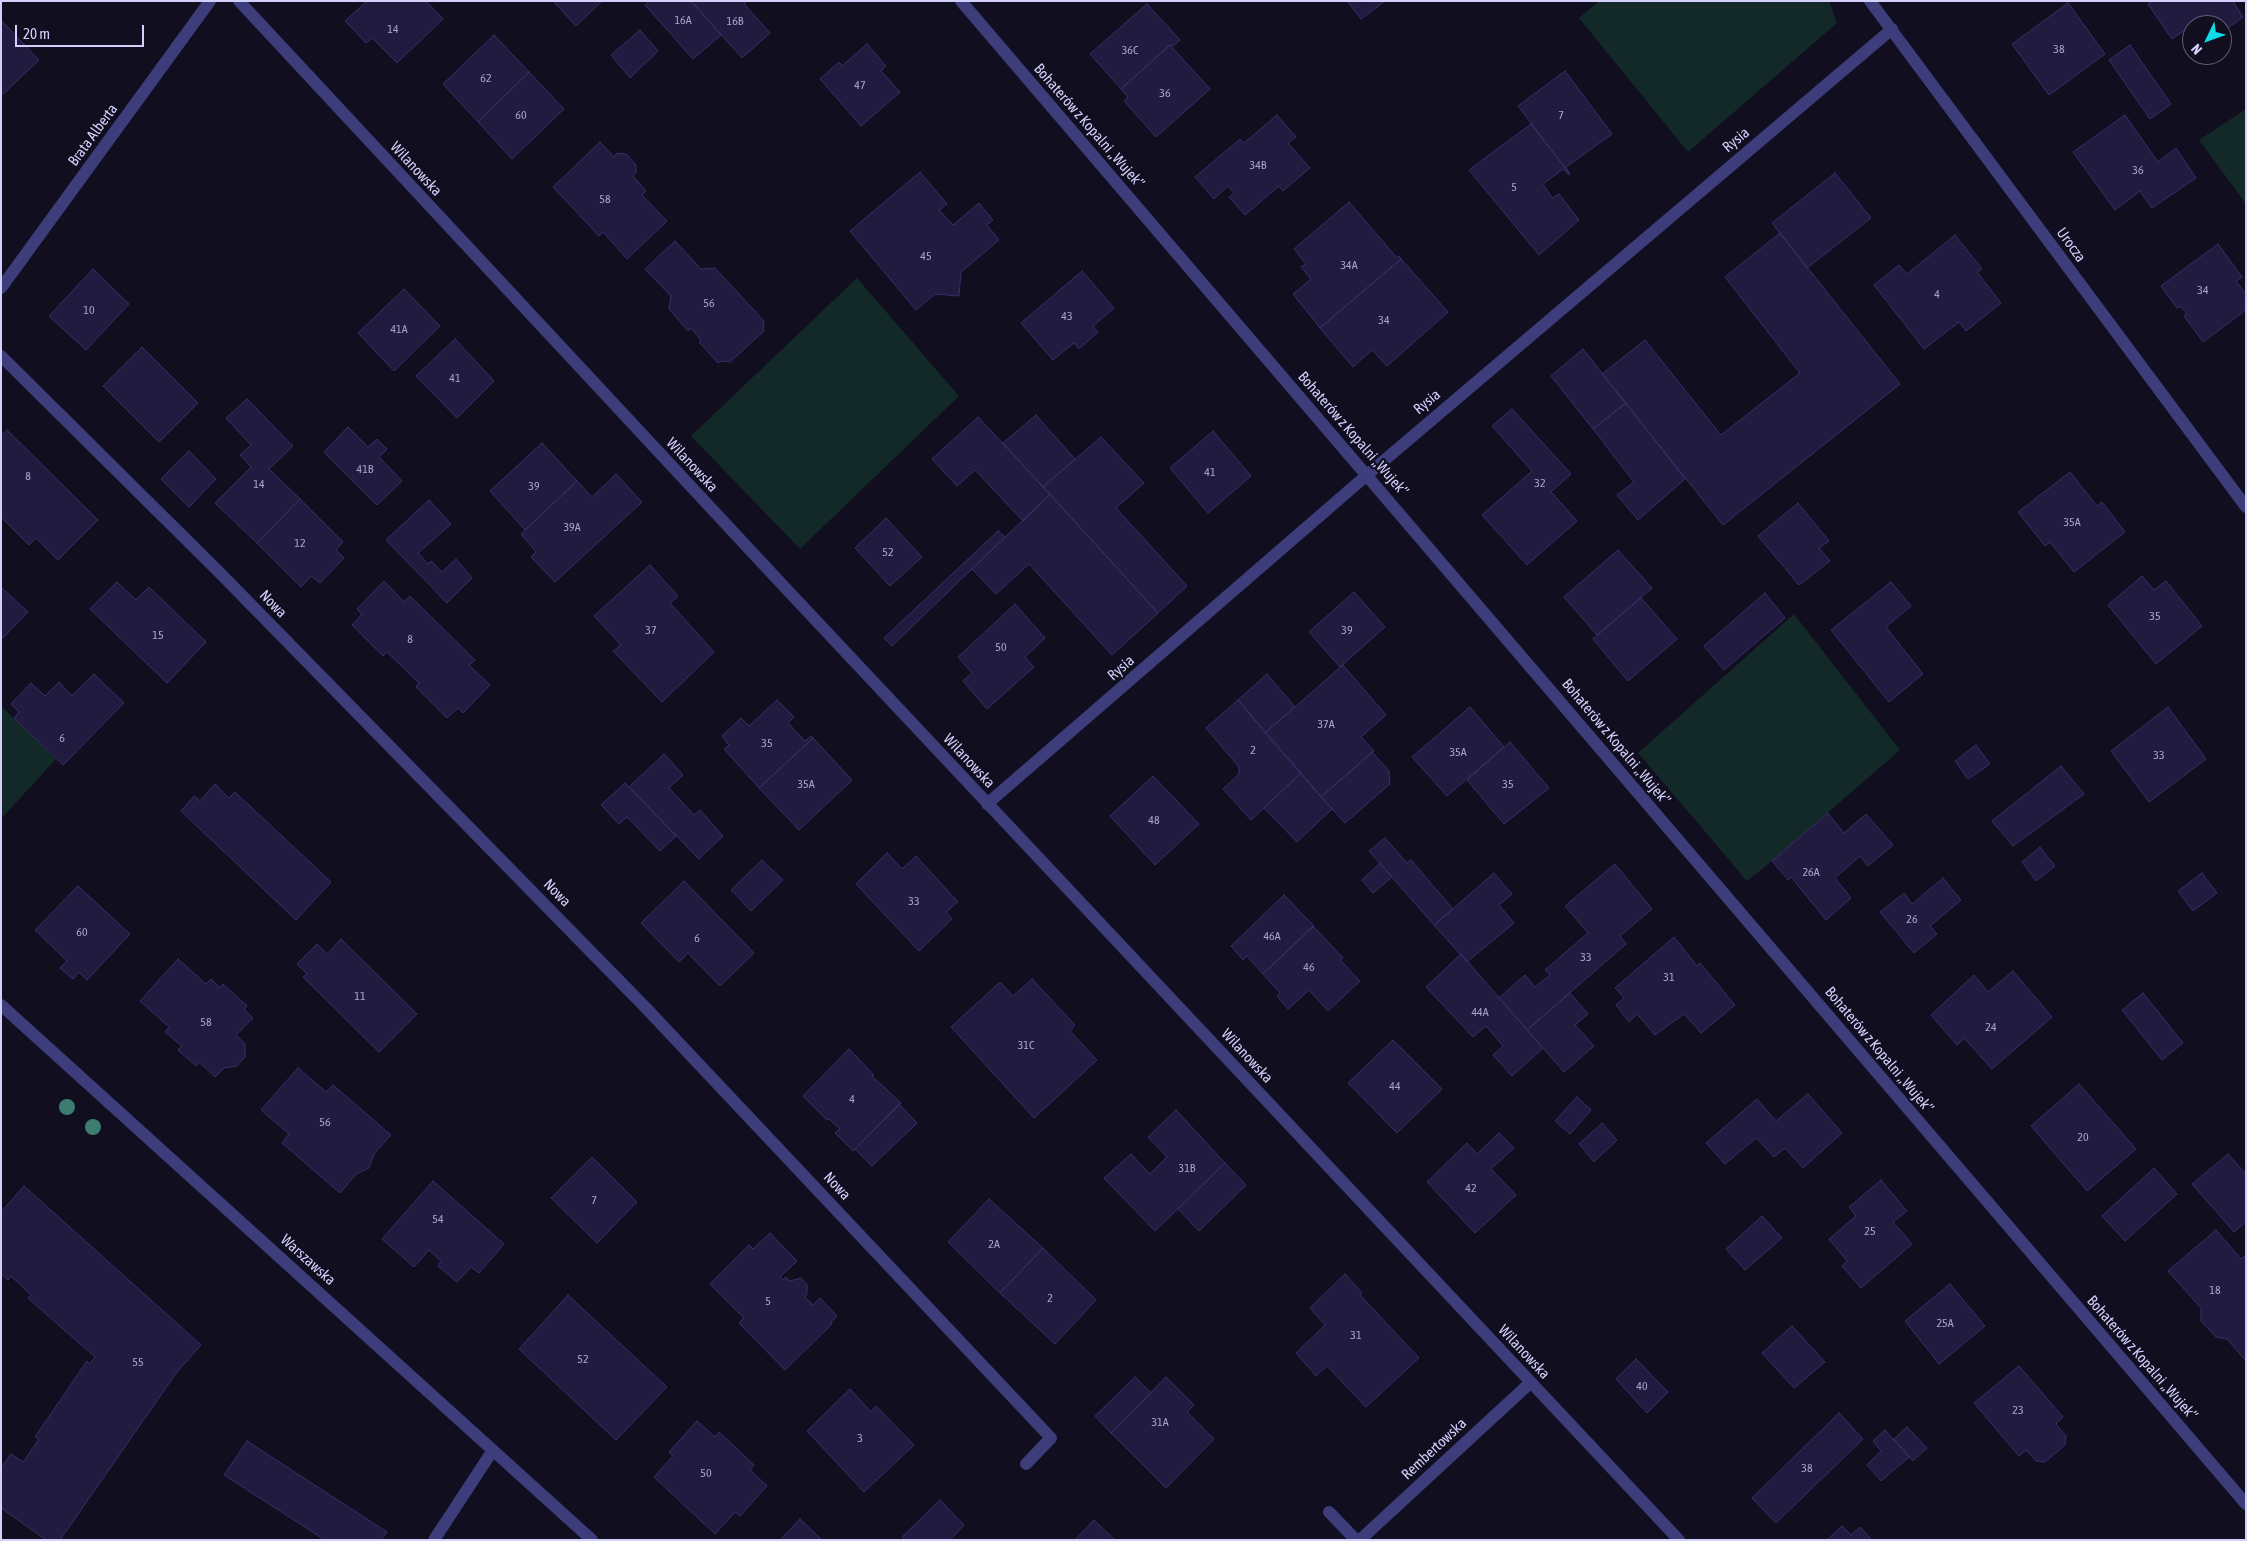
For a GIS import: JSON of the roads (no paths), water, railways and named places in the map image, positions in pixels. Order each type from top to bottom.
[{"type":"street","name":"Brata Alberta","points":[[1,288],[210,1]]},
{"type":"street","name":"Wilanowska","points":[[239,1],[987,804],[1679,1540]]},
{"type":"street","name":"Bohaterów z Kopalni „Wujek”","points":[[961,1],[2246,1504]]},
{"type":"street","name":"Urocza","points":[[1870,1],[2246,507]]},
{"type":"street","name":"Rysia","points":[[987,804],[1367,475],[1892,29]]},
{"type":"street","name":"Nowa","points":[[1,356],[233,586],[639,1001],[1052,1438],[1026,1464]]},
{"type":"street","name":"Warszawska","points":[[1,1005],[592,1540]]},
{"type":"street","name":"Rembertowska","points":[[1360,1540],[1530,1383]]},
{"type":"street","points":[[434,1540],[493,1450]]},
{"type":"street","points":[[1329,1512],[1356,1540]]}]
